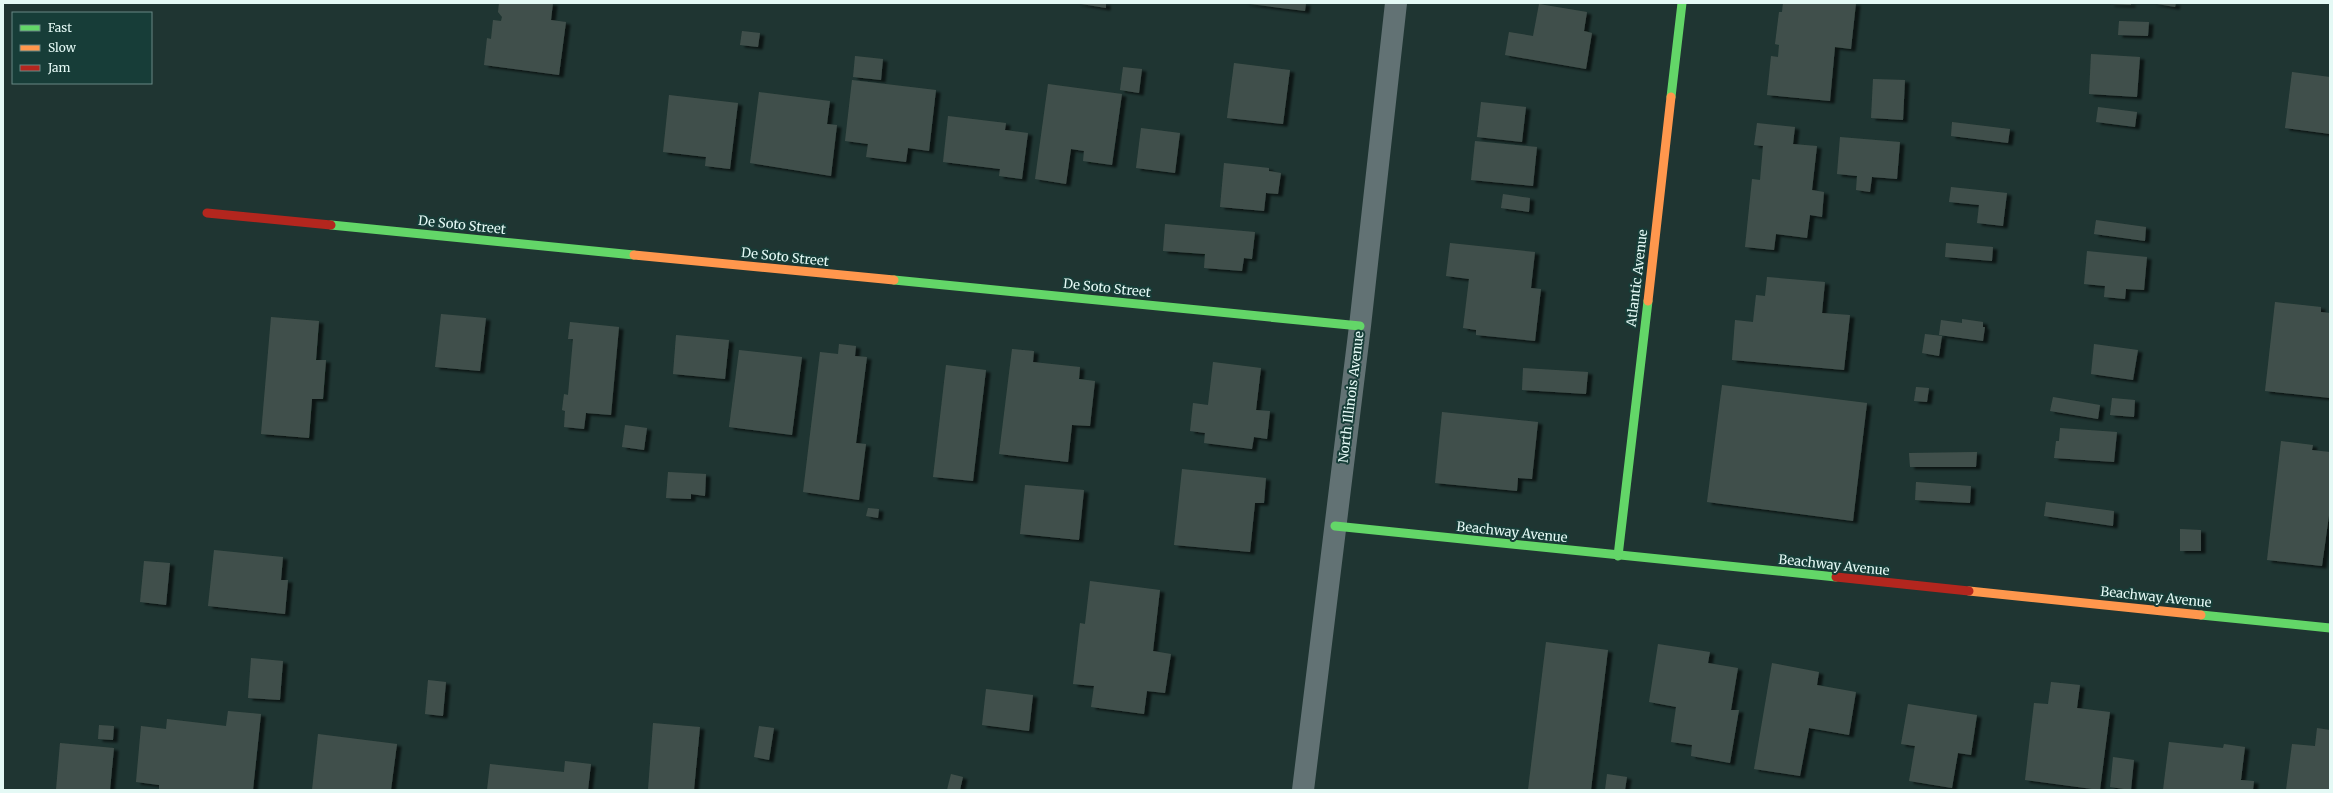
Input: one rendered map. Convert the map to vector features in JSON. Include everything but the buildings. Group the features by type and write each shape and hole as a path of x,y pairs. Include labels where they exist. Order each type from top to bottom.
{"street":[{"name":"North Illinois Avenue","path":"1303,790 1360,326 1396,3"},
{"name":"Atlantic Avenue","path":"1618,556 1682,3"},
{"name":"De Soto Street","path":"207,213 1360,326"},
{"name":"Beachway Avenue","path":"1335,526 2330,628"}],"traffic: fast":[{"path":"1671,97 1682,3"},
{"path":"331,225 634,255"},
{"path":"894,280 1360,326"},
{"path":"1618,556 1648,301"},
{"path":"1335,526 1836,577"},
{"path":"2201,615 2330,628"}],"traffic: slow":[{"path":"1648,301 1671,97"},
{"path":"634,255 894,280"},
{"path":"1969,591 2201,615"}],"traffic: jam":[{"path":"207,213 331,225"},
{"path":"1836,577 1969,591"}]}
